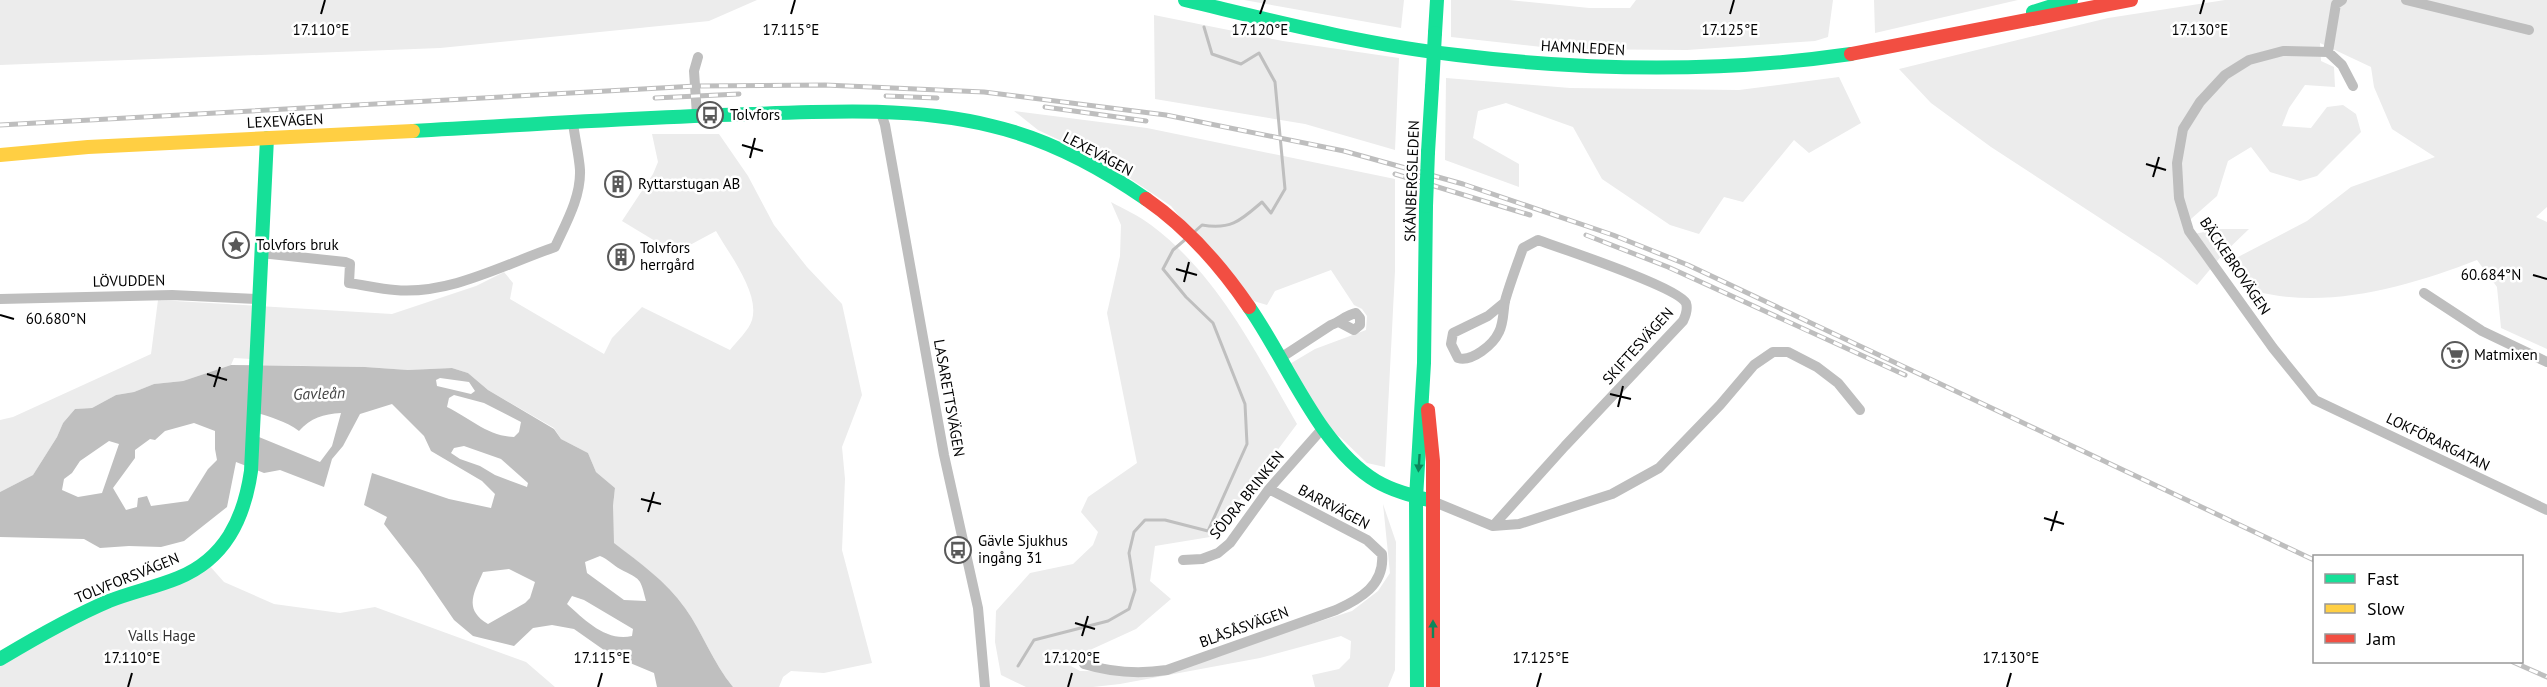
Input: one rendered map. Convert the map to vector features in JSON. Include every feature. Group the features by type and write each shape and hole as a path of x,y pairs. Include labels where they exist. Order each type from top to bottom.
{"street":[{"name":"HAMNLEDEN","path":"1185,0 1309,29 1455,55 1585,67 1709,68 1816,59 1880,50 2132,0"},
{"name":"SKÅNBERGSLEDEN","path":"1417,687 1416,498 1424,363 1428,152 1437,0"},
{"name":"HAMNLEDEN","path":"1982,29 2071,0"},
{"path":"2342,0 2336,4 2328,52 2342,65 2353,86"},
{"path":"2406,0 2529,30"},
{"name":"BÄCKEBROVÄGEN","path":"2315,400 2273,348 2189,231 2179,198 2177,163 2183,129 2200,102 2225,75 2249,60 2283,51 2328,52"},
{"path":"697,115 694,72 698,57"},
{"name":"LEXEVÄGEN","path":"0,155 26,151 806,111 948,117 996,127 1073,155 1158,207 1200,248 1243,298 1282,357 1322,429 1343,456 1367,476 1386,486 1416,498 1432,501"},
{"name":"LASARETTSVÄGEN","path":"881,114 885,125 944,455 978,608 985,687"},
{"path":"261,253 350,264 349,283 397,290 429,288 469,279 555,247 577,194 580,171 573,123"},
{"path":"258,299 267,138"},
{"name":"SKIFTESVÄGEN","path":"1493,526 1564,446 1683,321 1687,313 1686,303 1677,294 1613,267 1538,240 1523,248 1505,302"},
{"path":"2424,294 2482,331 2547,362"},
{"name":"LÖVUDDEN","path":"0,299 172,295 258,299"},
{"name":"TOLVFORSVÄGEN","path":"0,658 53,627 122,596 186,574 214,555 242,520 248,500 251,471 258,299"},
{"path":"1505,302 1503,321 1498,335 1480,353 1466,359 1458,358 1451,344 1454,333 1488,316 1505,302"},
{"path":"1282,357 1339,322"},
{"path":"1432,501 1493,526 1519,524 1612,494 1659,468 1754,366 1773,352 1788,352 1817,367 1838,383 1860,410"},
{"name":"SKÅNBERGSLEDEN","path":"1424,363 1433,461 1433,687"},
{"name":"LOKFÖRARGATAN","path":"2315,400 2547,510"},
{"name":"SÖDRA BRINKEN","path":"1183,560 1202,559 1218,553 1230,543 1269,489 1322,429"},
{"name":"BARRVÄGEN","path":"1269,489 1366,540 1382,554"},
{"name":"BLÅSÅSVÄGEN","path":"1084,664 1100,669 1151,673 1167,670 1336,610 1354,602 1373,587 1383,564 1382,554"}],"green space":[{"path":"0,0 757,0 709,21 440,48 0,65"},
{"path":"1244,0 1404,0 1401,28"},
{"path":"1451,0 1509,0 1589,8 1630,8 1636,0 1833,0 1828,37 1815,41 1687,50 1560,49 1451,37"},
{"path":"1874,0 2018,0 1875,33"},
{"path":"2225,0 2547,0 2547,207 2536,217 2547,222 2547,349 2501,328 2497,287 2477,260 2395,287 2339,297 2310,298 2254,291 2238,257 2307,221 2351,187 2435,157 2392,129 2374,87 2371,67 2320,43 2321,61 2334,67 2335,87 2305,85 2289,108 2282,126 2311,128 2327,107 2343,105 2356,114 2361,132 2317,176 2300,181 2270,172 2251,147 2228,161 2217,196 2183,226 2189,235 2219,229 2249,229 2223,254 2197,285 2161,258 1991,147 1931,103 1899,69 2108,18"},
{"path":"1154,15 1283,41 1399,58 1395,150 1305,124 1155,99"},
{"path":"1839,77 1861,123 1809,153 1794,140 1743,202 1724,197 1699,234 1670,225 1602,179 1573,127 1506,103 1478,111 1473,138 1519,164 1519,187 1445,160 1446,78 1570,88 1739,90"},
{"path":"1014,111 1147,128 1395,179 1395,271 1385,467 1367,463 1340,437 1323,427 1288,365 1315,349 1366,330 1367,316 1362,309 1354,305 1331,270 1275,291 1267,305 1247,299 1171,206 1104,161 1038,130"},
{"path":"652,134 719,134 748,176 774,225 807,267 842,304 862,395 842,447 845,479 842,550 872,663 824,673 791,671 783,677 779,687 733,687 678,598 652,573 613,543 615,488 596,472 588,453 561,439 554,428 488,390 468,373 452,368 408,370 253,365 251,359 234,358 231,365 183,381 154,384 134,392 116,395 92,408 75,409 63,423 33,475 0,492 0,420 13,417 151,354 158,300 392,314 476,286 504,272 513,283 510,299 604,354 612,338 642,307 730,350 752,320 752,298 742,274 716,231 675,253 622,221 653,174 658,162"},
{"path":"1111,202 1151,225 1196,267 1234,317 1297,424 1210,537 1155,546 1150,581 1171,599 1136,629 1079,655 1071,666 1080,671 1162,672 1352,611 1378,591 1390,573 1383,504 1396,542 1395,670 1388,687 1315,687 1312,675 1339,669 1350,658 1351,641 1341,636 1260,658 1120,684 1093,687 1026,687 1001,675 995,642 996,611 1030,573 1073,564 1093,545 1098,532 1081,512 1088,497 1137,463 1107,313 1120,256 1121,225"},
{"name":"Valls Hage","path":"208,564 224,582 274,604 340,613 375,607 526,662 555,687 0,687 0,659 53,627"}],"water":[{"name":"Gavleån","path":"231,365 408,370 452,368 468,373 488,390 554,429 561,439 588,453 596,472 615,488 614,543 652,573 678,598 733,687 657,687 654,673 611,655 574,629 552,625 533,628 514,646 473,636 454,620 384,524 387,517 364,505 372,473 449,499 491,508 495,494 482,481 431,451 424,436 392,404 360,414 343,446 332,459 324,487 280,470 264,473 236,462 227,507 184,541 161,547 100,548 84,539 0,537 0,492 33,475 63,423 75,409 92,408 116,395 134,392 154,384 183,381","holes":["440,378 469,382 475,391 471,394 437,386 436,380","454,395 484,403 521,422 519,432 514,437 495,433 447,407 449,398","250,410 282,421 299,431 318,418 341,413 332,446 320,462 247,432","194,423 215,431 217,460 208,469 188,501 151,506 147,496 138,498 137,507 126,510 113,488 135,458 135,450 150,439 155,440 165,431","109,441 119,444 102,493 78,497 62,490 64,479 72,473 80,461","464,446 501,459 528,483 527,487 495,475 451,453 454,448","603,557 639,580 646,601 624,600 587,573 585,562","509,569 535,582 530,598 525,603 488,624 475,612 474,594 483,572","572,596 584,600 633,629 632,636 613,636 596,628 567,604"]}],"waterway":[{"path":"1192,234 1202,225 1229,225 1248,214 1262,202 1271,213 1285,189 1275,82 1259,53 1241,64 1212,54 1204,27"},
{"path":"1018,666 1034,640 1108,621 1129,609 1135,590 1129,553 1134,532 1145,520 1165,520 1208,531 1247,444 1245,404 1213,323 1186,297 1163,269 1173,250 1187,238"}],"railway":[{"path":"0,125 696,86 825,85 984,92 1166,115 1344,151 1463,184 1613,235 1688,265 2313,560"},
{"path":"655,98 739,94"},
{"path":"886,96 937,98"},
{"path":"1045,107 1146,121"},
{"path":"1395,174 1530,215"},
{"path":"1586,235 1668,267 1905,375"},
{"path":"2515,663 2547,677"}],"traffic: fast":[{"path":"1185,0 1354,39 1423,51 1555,64 1654,68 1703,67 1851,54"},
{"path":"1435,33 1437,0"},
{"path":"2033,12 2071,0"},
{"path":"1432,87 1435,33"},
{"path":"1428,152 1432,87"},
{"path":"413,131 668,117 812,112 903,113 963,120 1033,138 1092,165 1146,199"},
{"path":"0,659 95,607 170,581 194,570 220,548 237,521 248,489 251,471 267,138"},
{"path":"1426,206 1428,152"},
{"path":"1417,687 1416,498 1424,363 1426,206"},
{"path":"1249,307 1305,401 1337,447 1356,466 1376,481 1432,501"}],"traffic: slow":[{"path":"0,155 88,147 413,131"}],"traffic: jam":[{"path":"1851,54 2131,0"},
{"path":"1146,199 1176,222 1203,248 1249,307"},
{"path":"1428,410 1433,461 1433,687"}],"place":[{"name":"Tolvfors","path":"710,115"},
{"name":"Ryttarstugan AB","path":"618,184"},
{"name":"Tolvfors bruk","path":"236,245"},
{"name":"Tolvfors herrgård","path":"621,257"},
{"name":"Matmixen","path":"2455,355"},
{"name":"Gävle Sjukhus ingång 31","path":"958,550"}]}
